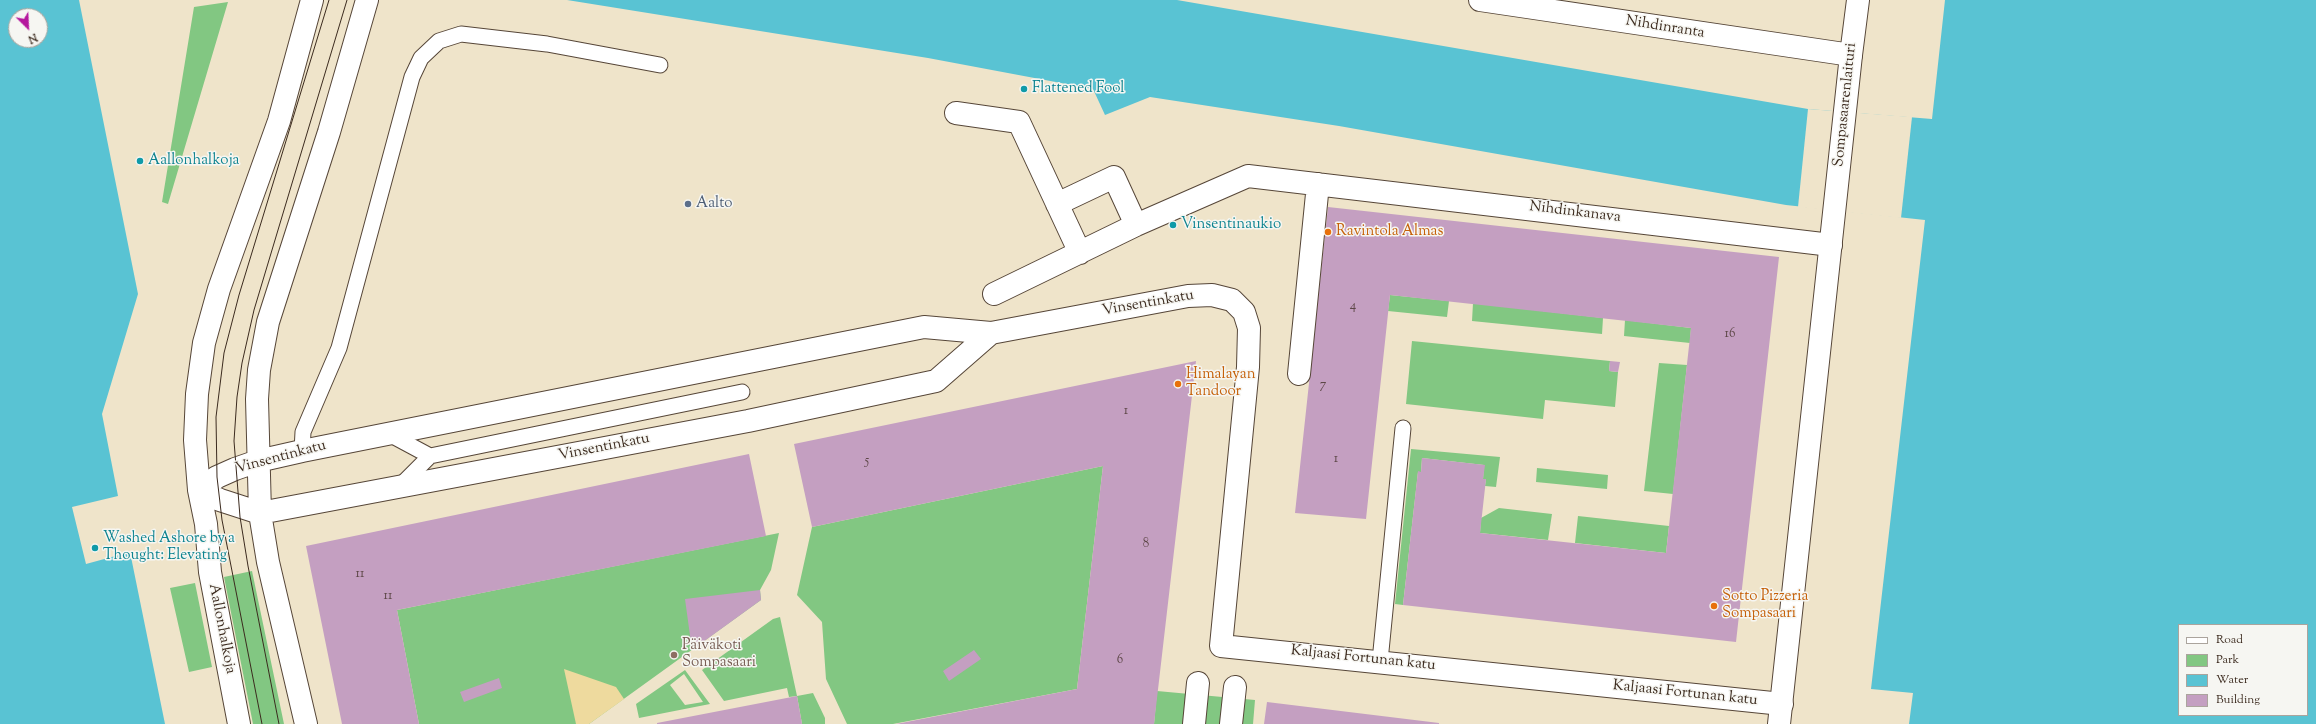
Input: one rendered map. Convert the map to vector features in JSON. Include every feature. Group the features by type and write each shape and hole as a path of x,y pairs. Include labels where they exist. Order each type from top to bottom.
{"street":[{"name":"Aallonhalkoja","path":"239,724 210,572 206,524 199,490 195,423 204,343 219,290 279,121 312,0"},
{"path":"306,724 268,562 260,513 258,461 259,370 268,322 329,132 367,0"},
{"name":"Nihdinranta","path":"1480,0 1851,56"},
{"name":"Sompasaarenlaituri","path":"1780,714 1844,111 1858,0"},
{"path":"956,113 1019,122 1080,253"},
{"path":"1057,204 1111,172 1136,225"},
{"name":"Nihdinkanava","path":"994,294 1136,225 1248,176 1831,244"},
{"path":"1299,374 1318,184"},
{"name":"Vinsentinkatu","path":"991,333 936,381 748,421 260,513 220,500 199,490 216,477 258,461 302,451 924,327 991,333 1188,296 1212,295 1232,300 1244,312 1249,328 1248,368"},
{"name":"Kaljaasi Fortunan katu","path":"1248,368 1221,646 1380,661 1780,714"},
{"path":"1194,724 1198,683"},
{"path":"1231,724 1235,687"}],"lane":[{"path":"302,451 303,432 339,348 412,77 421,58 438,41 461,34 547,44 660,65"},
{"path":"399,487 430,456 742,392"},
{"path":"1380,661 1403,428"},
{"path":"389,434 430,456"}],"green space":[{"path":"228,2 168,204 162,202 194,7"},
{"path":"1390,295 1449,301 1447,317 1388,311"},
{"path":"1473,303 1603,318 1602,334 1472,321"},
{"path":"1625,320 1691,328 1690,343 1624,336"},
{"path":"1412,341 1610,361 1609,371 1618,372 1615,407 1545,400 1543,419 1406,404"},
{"path":"1659,363 1687,365 1673,494 1644,491"},
{"path":"1411,449 1500,457 1496,487 1485,486 1486,479 1483,479 1484,465 1422,458 1421,472 1418,472 1403,605 1395,604"},
{"path":"1103,466 1077,689 893,724 847,724 826,679 822,622 797,595 812,527"},
{"path":"1537,468 1608,475 1607,489 1536,482"},
{"path":"1499,508 1552,514 1548,540 1480,533 1481,518"},
{"path":"1578,516 1669,526 1666,553 1575,543"},
{"path":"779,533 771,570 760,590 761,600 589,724 419,724 397,610"},
{"path":"252,571 284,724 253,724 224,577"},
{"path":"195,583 212,667 189,672 170,588"},
{"path":"780,617 797,696 789,697 787,688 724,701 702,670 773,619"},
{"path":"685,670 710,704 639,718 636,704","holes":["684,674 703,702 685,705 670,685"]},
{"path":"1157,691 1255,700 1253,724 1154,724"},
{"path":"813,693 825,718 825,724 802,724 797,696"}],"sand":[{"path":"564,669 616,687 624,699 589,724 576,724"}],"water":[{"path":"0,0 79,0 138,294 102,414 118,496 72,507 86,564 130,552 165,724 0,724"},
{"path":"567,0 1177,0 1808,109 1932,119 1945,0 2316,0 2316,724 1909,724 1913,693 1871,689 1925,220 1786,205 1339,126 1150,97 1105,115 1093,89 928,58"}],"pier":[{"path":"1808,109 1912,117 1901,218 1798,207"}],"building":[{"path":"1328,207 1779,257 1736,642 1403,605 1418,471 1421,472 1422,458 1485,465 1483,479 1486,479 1480,533 1666,553 1691,328 1390,295 1366,519 1295,513"},
{"path":"1196,361 1154,724 896,724 1077,689 1103,466 812,527 794,444"},
{"path":"1610,361 1620,362 1618,372 1609,371"},
{"path":"749,454 766,536 397,610 419,724 342,724 306,546"},
{"path":"760,590 761,600 692,650 685,599"},
{"path":"974,650 981,659 949,681 943,671"},
{"path":"499,678 502,688 464,702 460,692"},
{"path":"797,696 802,724 657,724 657,723"},
{"path":"1267,702 1439,723 1439,724 1264,724"}],"tram line":[{"path":"262,724 222,520 217,477 216,417 224,353 239,295 329,0"},
{"path":"279,724 248,566 240,517 234,441 237,397 242,363 254,310 347,0"}],"place":[{"name":"Flattened Fool","path":"1024,89"},
{"name":"Aallonhalkoja","path":"140,161"},
{"name":"Aalto","path":"688,204"},
{"name":"Vinsentinaukio","path":"1173,225"},
{"name":"Ravintola Almas","path":"1328,232"},
{"name":"Himalayan Tandoor","path":"1178,384"},
{"name":"Washed Ashore by a Thought: Elevating","path":"95,548"},
{"name":"Sotto Pizzeria Sompasaari","path":"1714,606"},
{"name":"Päiväkoti Sompasaari","path":"674,655"}]}
